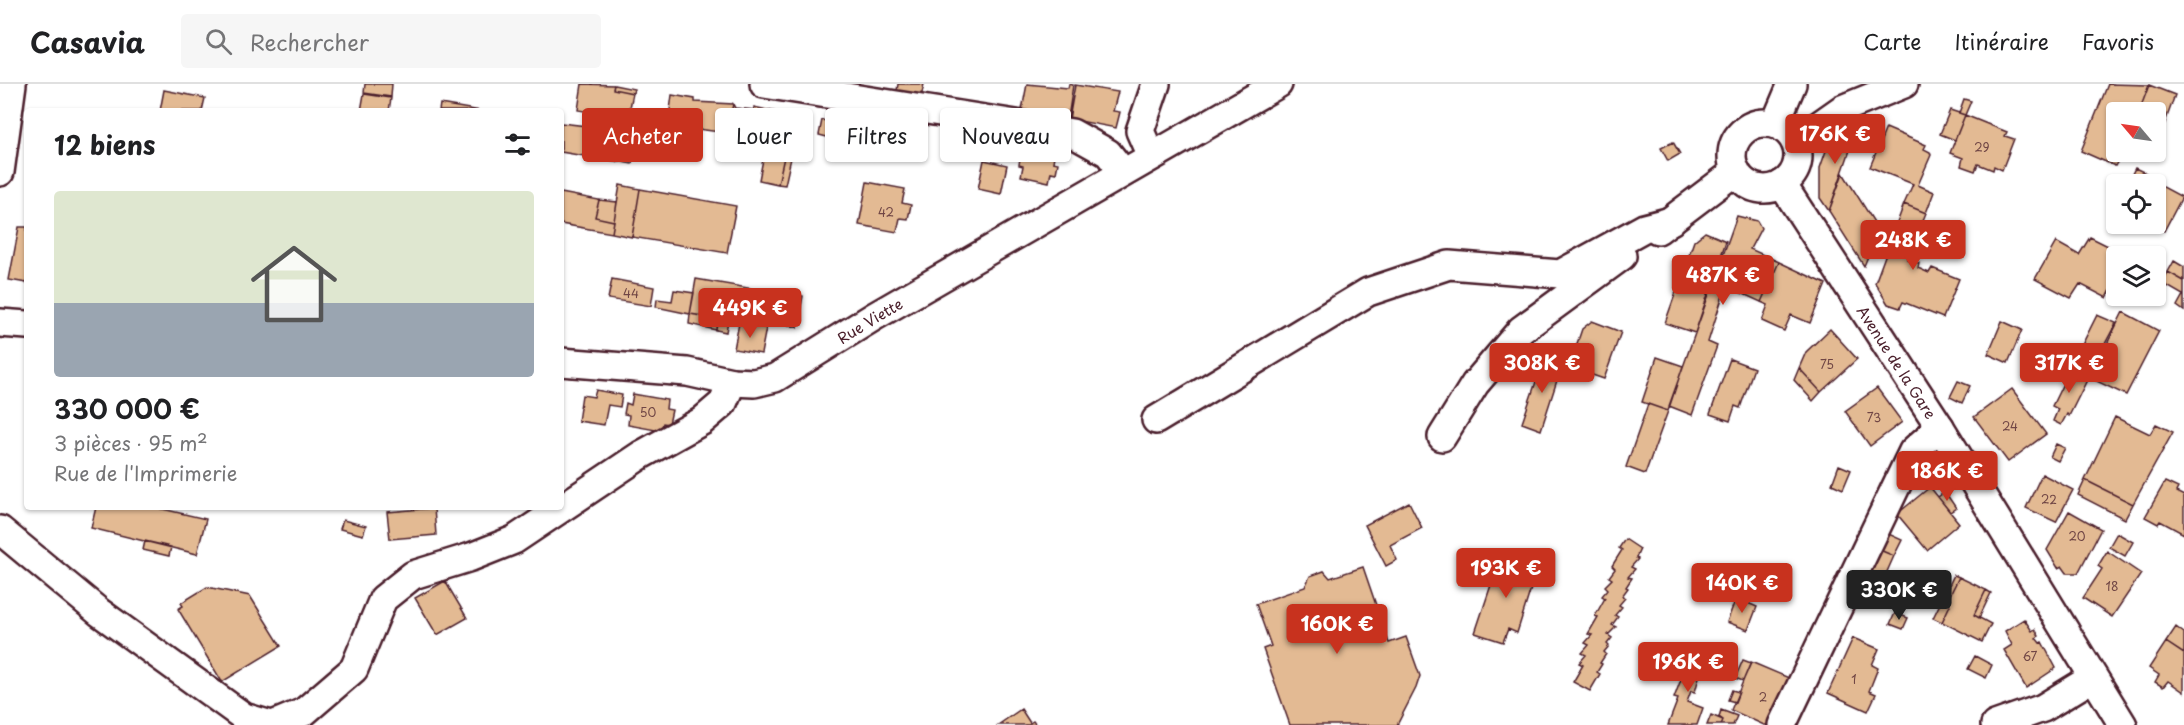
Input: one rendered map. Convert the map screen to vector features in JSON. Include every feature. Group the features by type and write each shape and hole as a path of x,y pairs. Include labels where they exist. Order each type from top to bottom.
{"street":[{"path":"0,172 12,84"},
{"path":"764,84 1072,133 1108,153 1123,172"},
{"path":"1151,156 1140,131 1156,84"},
{"name":"Rue Viette","path":"564,362 687,372 732,382 754,383 775,378 875,316 1278,84"},
{"path":"1775,124 1792,84"},
{"path":"1796,142 1842,109 1856,92 1904,84"},
{"path":"1775,124 1790,134 1796,142 1798,161 1790,178 1782,184 1762,189 1751,186 1736,171 1733,160 1737,139 1753,125 1775,124"},
{"path":"1442,437 1475,384 1521,330 1736,171"},
{"name":"Avenue de la Gare","path":"1782,184 1940,428 2123,725"},
{"path":"1156,420 1368,292 1449,265 1560,274 1644,228 1671,221"},
{"path":"0,323 24,325"},
{"path":"564,507 641,455 702,421 723,402 732,382"},
{"path":"1782,725 1912,451 1940,428"},
{"path":"0,530 99,612 244,717 272,725 304,712 354,669 383,598 413,575 471,557 514,540 559,510"},
{"path":"1995,725 2043,708 2092,678"}],"building":[{"path":"365,84 392,84 391,97 364,93"},
{"path":"582,84 614,85 613,89 633,93 630,108 582,108 582,111 578,110"},
{"path":"898,84 924,84 920,102 896,97"},
{"path":"1027,84 1068,88 1069,84 1073,85 1070,108 1022,108"},
{"path":"2108,84 2149,85 2143,102 2106,102 2106,162 2117,162 2115,166 2081,151"},
{"path":"614,85 634,89 633,93 613,89"},
{"path":"1075,85 1118,92 1113,111 1120,112 1116,128 1071,119"},
{"path":"2149,85 2175,95 2166,120 2166,102 2143,102"},
{"path":"164,90 205,98 203,108 161,108"},
{"path":"364,94 391,98 389,108 362,108"},
{"path":"672,95 695,99 695,102 733,104 732,108 715,108 715,131 703,130 703,108 670,108"},
{"path":"1964,99 1971,101 1965,115 1959,113"},
{"path":"440,104 463,108 439,108"},
{"path":"1950,110 1965,115 1955,140 1940,134"},
{"path":"1965,115 2007,132 2005,136 2014,139 2002,170 1994,166 1993,170 1978,164 1975,171 1961,166 1963,158 1950,153"},
{"path":"822,120 825,121 825,136 819,135"},
{"path":"564,123 582,125 582,156 564,153"},
{"path":"1847,127 1857,130 1829,211 1820,198 1820,168 1827,148"},
{"path":"1886,128 1926,145 1924,149 1930,152 1931,155 1918,185 1934,192 1926,213 1904,204 1913,184 1870,167"},
{"path":"1673,142 1680,154 1668,161 1661,148"},
{"path":"762,162 783,162 778,184 759,180"},
{"path":"783,162 790,162 785,185 778,184"},
{"path":"984,162 1007,165 1001,194 978,189"},
{"path":"1019,162 1058,163 1056,173 1051,172 1049,182 1021,176 1023,166 1019,165"},
{"path":"2135,168 2148,174 2132,174"},
{"path":"1843,173 1879,230 1864,266 1829,211"},
{"path":"867,182 905,189 902,203 911,205 908,219 900,218 897,232 859,225"},
{"path":"620,185 640,189 632,237 612,233"},
{"path":"640,189 736,206 727,253 632,237"},
{"path":"2166,189 2182,197 2166,227"},
{"path":"564,194 599,200 595,217 614,221 612,233 564,225"},
{"path":"599,200 617,202 614,221 595,217"},
{"path":"1904,204 1926,213 1907,259 1919,263 1918,268 1929,273 1932,268 1959,279 1943,318 1903,302 1900,308 1888,304 1875,283"},
{"path":"1737,216 1757,221 1761,228 1750,249 1779,262 1761,302 1726,286 1708,342 1717,346 1692,415 1669,406"},
{"path":"19,227 24,227 24,282 9,280"},
{"path":"1705,232 1726,241 1695,333 1665,323 1694,241"},
{"path":"2090,237 2108,246 2106,246 2106,297 2080,284 2071,298 2035,279 2056,242 2079,255"},
{"path":"2174,261 2184,267 2184,281 2168,272"},
{"path":"1779,262 1826,284 1810,323 1791,315 1784,331 1762,321 1768,305 1761,302"},
{"path":"2168,272 2184,281 2184,311 2177,306 2183,295 2166,285"},
{"path":"612,279 654,287 651,306 608,299"},
{"path":"696,279 760,290 757,305 747,303 743,322 690,314"},
{"path":"761,289 803,296 797,327 755,319"},
{"path":"674,290 694,293 690,314 656,307 657,299 672,301"},
{"path":"2123,312 2159,331 2126,395 2090,378"},
{"path":"690,314 717,319 716,330 689,324"},
{"path":"2097,315 2116,323 2099,355 2081,347"},
{"path":"717,319 728,320 726,332 716,330"},
{"path":"1592,321 1621,332 1604,379 1569,367 1582,329"},
{"path":"2002,321 2022,330 2008,363 1988,354"},
{"path":"739,323 766,328 761,354 734,349"},
{"path":"1830,329 1857,359 1821,392 1799,368 1806,352"},
{"path":"2081,347 2099,355 2089,376 2071,367"},
{"path":"1657,357 1683,366 1668,411 1642,402"},
{"path":"1544,358 1562,365 1541,430 1522,423"},
{"path":"1730,359 1754,368 1740,408 1735,406 1730,421 1710,414"},
{"path":"2071,367 2089,376 2069,416 2067,414 2061,425 2053,421 2058,409 2052,406"},
{"path":"1799,368 1821,392 1813,401 1794,380"},
{"path":"1958,381 1970,386 1962,403 1950,397"},
{"path":"1877,388 1902,422 1870,446 1845,411"},
{"path":"2012,389 2046,434 2008,462 1974,417"},
{"path":"596,390 622,395 620,407 608,405 604,425 578,421 582,395 594,397"},
{"path":"633,394 667,400 666,409 672,410 669,424 663,423 661,431 628,425 629,415 624,414 626,403 631,405"},
{"path":"1648,404 1668,411 1645,474 1626,467"},
{"path":"2115,417 2150,434 2156,424 2173,432 2133,504 2085,480"},
{"path":"2056,444 2065,448 2058,461 2050,457"},
{"path":"1839,465 1851,470 1843,489 1832,484"},
{"path":"2042,474 2073,490 2056,522 2026,508"},
{"path":"2085,480 2133,504 2125,519 2078,495"},
{"path":"2165,482 2178,488 2176,492 2184,496 2184,534 2160,521 2158,524 2145,517"},
{"path":"1930,487 1959,523 1927,550 1897,514"},
{"path":"1945,492 1956,508 1950,512 1938,497"},
{"path":"1409,502 1422,528 1390,545 1397,560 1386,566 1365,525"},
{"path":"95,510 167,510 206,519 197,554 91,528"},
{"path":"434,510 436,535 390,539 387,512"},
{"path":"2069,511 2101,529 2078,573 2067,573 2062,566 2058,568 2047,550"},
{"path":"343,520 366,526 363,535 340,529"},
{"path":"1882,531 1902,540 1894,556 1875,548"},
{"path":"2117,533 2133,542 2125,556 2109,547"},
{"path":"1625,539 1640,549 1636,558 1638,559 1631,567 1635,569 1628,577 1632,578 1622,596 1625,598 1619,605 1622,607 1615,615 1618,617 1612,625 1616,627 1608,635 1612,638 1607,644 1609,646 1604,652 1606,654 1597,672 1600,674 1590,691 1573,682 1583,665 1579,663 1586,655 1582,653 1589,645 1585,643 1592,635 1588,634 1598,617 1595,616 1605,598 1602,596 1608,589 1605,586 1612,579 1609,577 1615,569 1612,566 1622,550 1619,548"},
{"path":"145,541 171,547 169,556 143,550"},
{"path":"1875,548 1894,556 1882,583 1862,575"},
{"path":"2107,551 2141,574 2112,617 2083,598 2102,569 2098,566"},
{"path":"1502,552 1530,562 1524,580 1533,582 1517,633 1508,629 1503,642 1475,633"},
{"path":"1530,562 1539,564 1533,582 1524,580"},
{"path":"1363,567 1389,643 1406,637 1420,676 1416,688 1397,725 1290,725 1263,649 1271,646 1256,604 1305,587 1310,576 1324,571 1330,578"},
{"path":"1862,575 1882,583 1878,593 1859,584"},
{"path":"1954,575 1959,577 1946,603 1950,605 1942,622 1933,618"},
{"path":"1959,577 1986,590 1974,615 1991,624 1982,642 1942,622 1950,605 1946,603"},
{"path":"445,581 467,618 437,635 415,598"},
{"path":"207,587 250,596 281,646 222,682 178,609 183,606 181,603"},
{"path":"1986,590 1991,593 1979,618 1974,615"},
{"path":"1736,598 1757,607 1748,630 1727,622"},
{"path":"1895,613 1908,618 1903,629 1890,624"},
{"path":"2024,619 2032,631 2035,629 2039,636 2036,638 2040,643 2042,642 2056,668 2026,688 2004,650 2012,645 2005,631"},
{"path":"2176,627 2184,633 2184,654 2166,642"},
{"path":"1853,638 1879,649 1872,665 1878,668 1869,691 1876,694 1868,711 1828,693"},
{"path":"2166,642 2184,654 2184,692 2168,681 2163,687 2155,682 2159,675 2149,668"},
{"path":"1692,650 1705,655 1695,692 1691,691 1687,702 1703,708 1697,725 1668,725 1678,699 1674,698"},
{"path":"1975,656 1992,665 1986,678 1968,669"},
{"path":"1743,660 1751,663 1743,681 1735,678"},
{"path":"1751,662 1796,681 1778,725 1764,725 1731,710"},
{"path":"1732,690 1739,692 1735,702 1728,700"},
{"path":"1021,709 1030,723 1033,721 1036,725 998,725"},
{"path":"1721,710 1737,716 1733,725 1721,725 1723,720 1719,717"},
{"path":"1711,715 1723,720 1721,725 1707,725"}]}
